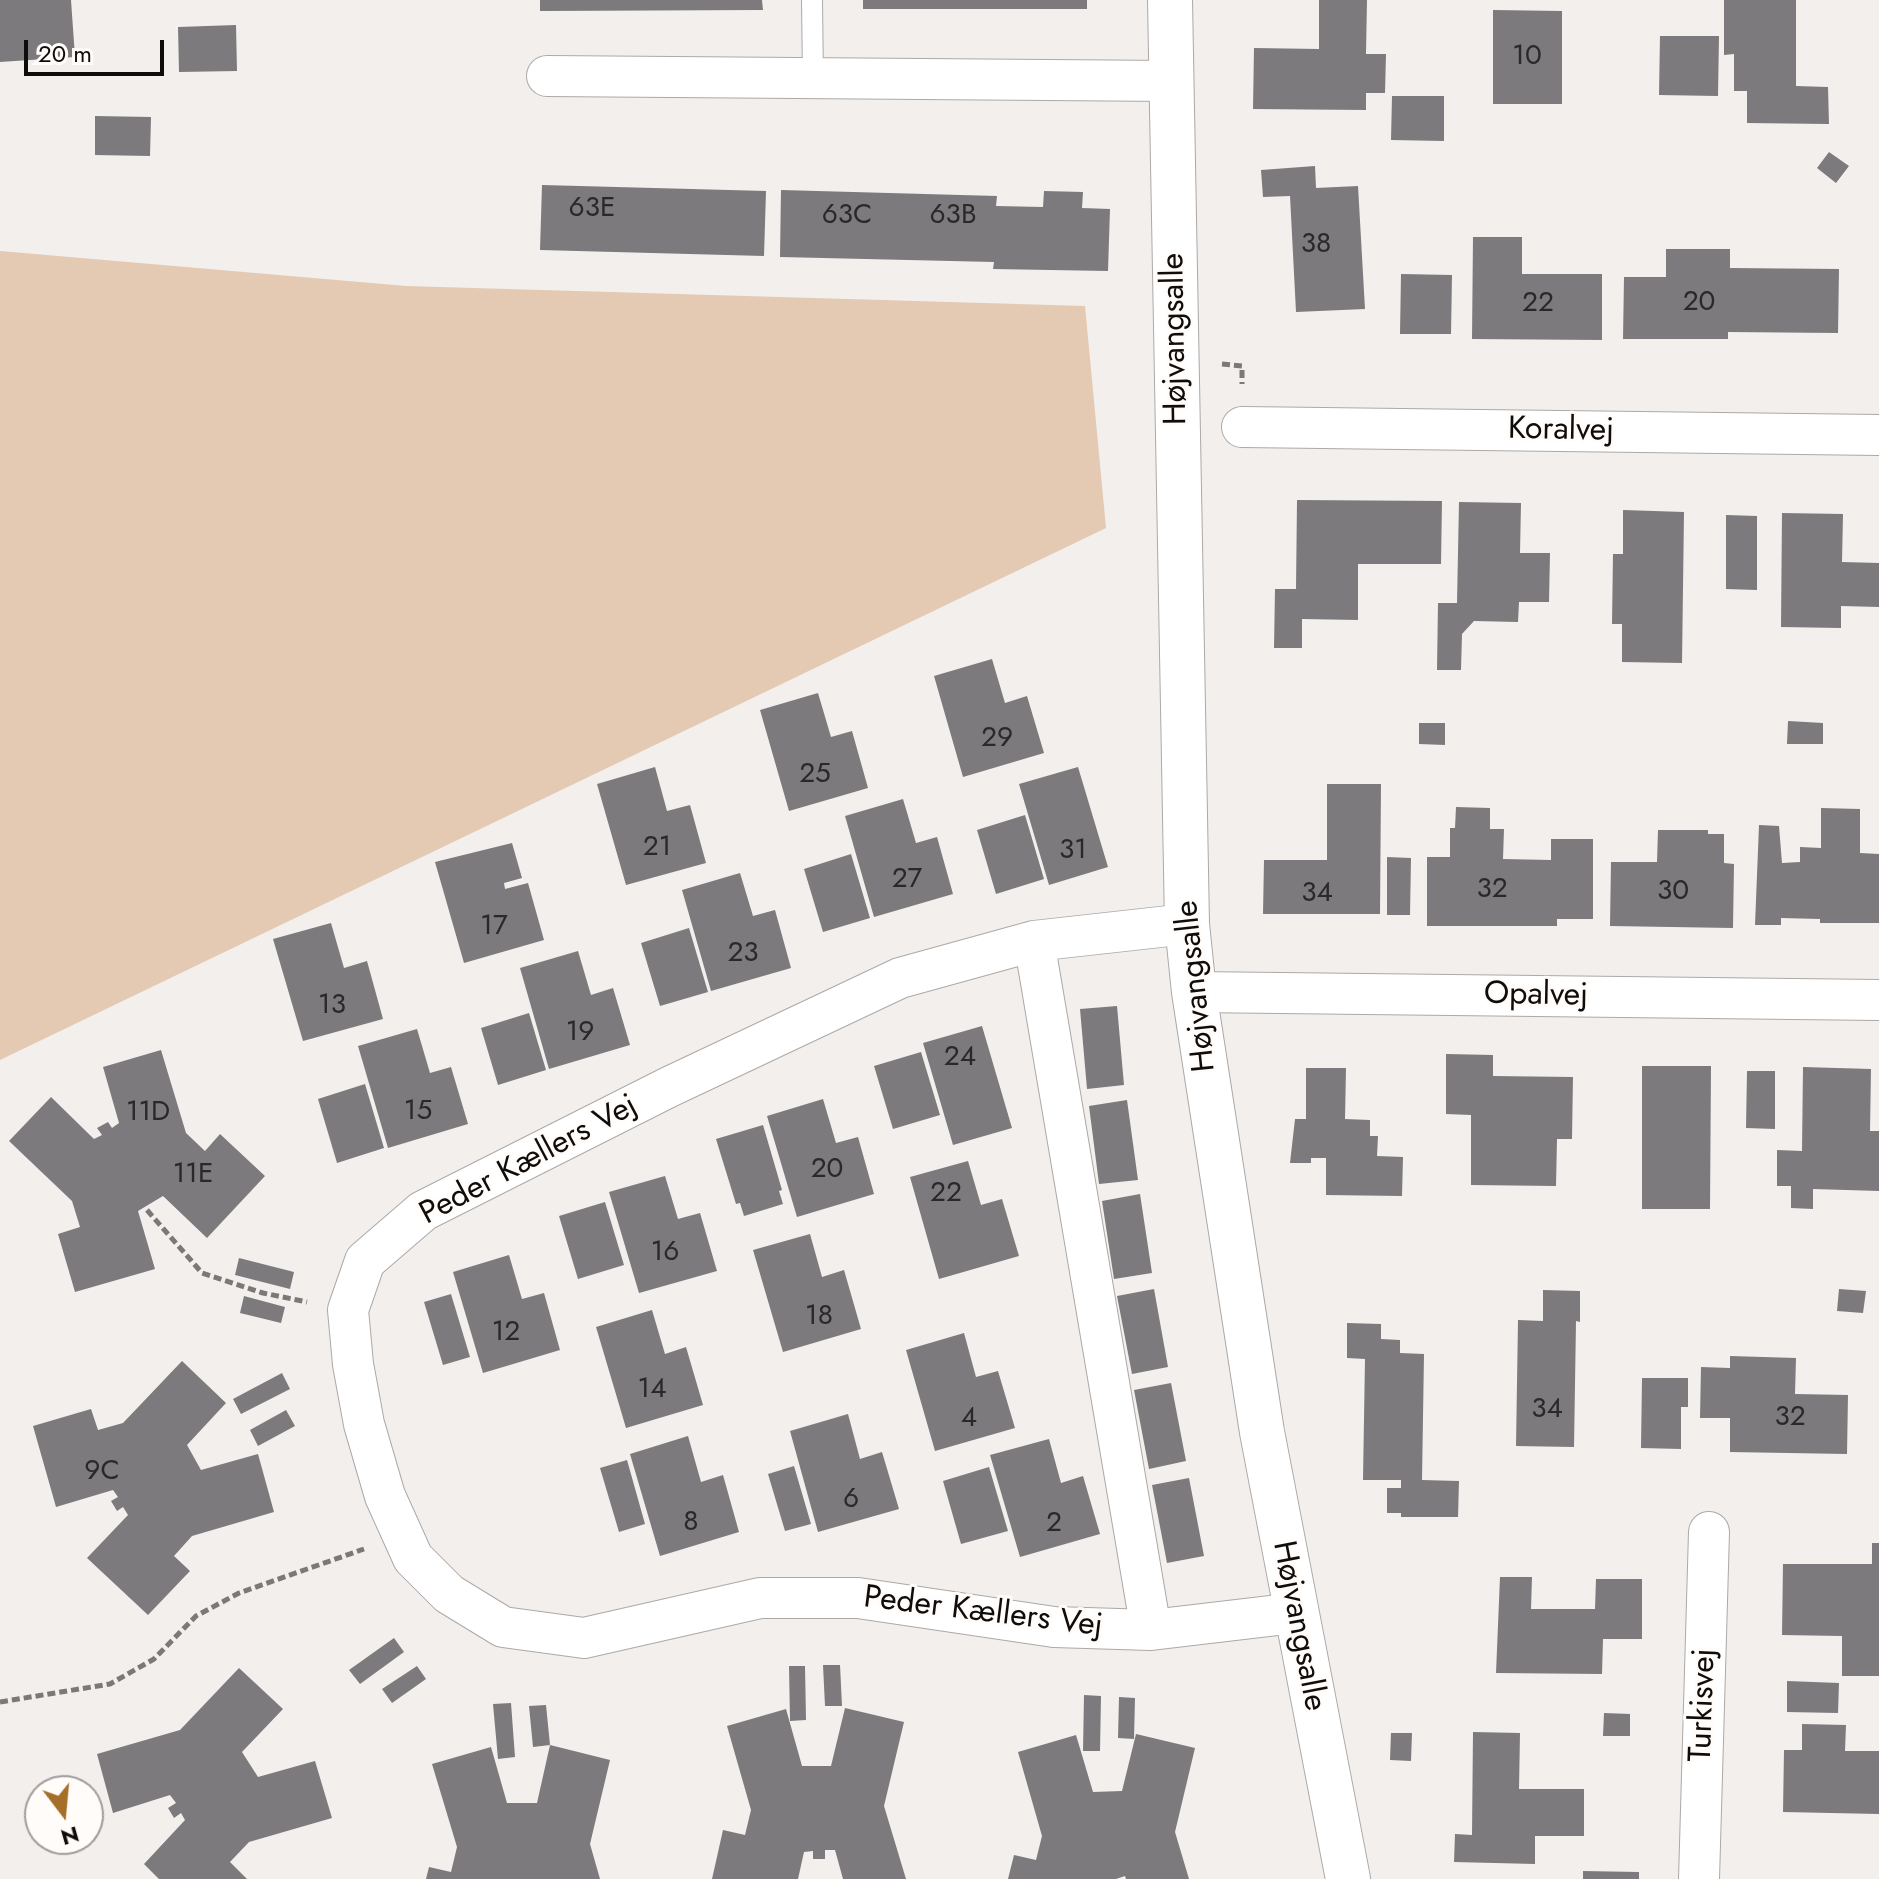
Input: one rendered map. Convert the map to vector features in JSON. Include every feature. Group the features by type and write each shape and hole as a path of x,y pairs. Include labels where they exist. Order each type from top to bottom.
{"street":[{"name":"Højvangsalle","path":"1170,0 1187,924 1230,1241 1295,1613 1348,1879"},
{"path":"547,76 1172,81"},
{"name":"Koralvej","path":"1242,427 1879,435"},
{"name":"Peder Kællers Vej","path":"1187,924 1034,941 900,978 669,1087 423,1211 365,1261 348,1310 353,1364 364,1424 380,1482 413,1558 449,1594 503,1627 584,1638 760,1598 858,1598 1054,1627 1151,1630 1295,1613"},
{"name":"Peder Kællers Vej","path":"1034,941 1151,1630"},
{"name":"Opalvej","path":"1194,992 1879,1000"},
{"name":"Turkisvej","path":"1699,1879 1709,1532"}],"lane":[{"path":"812,0 813,78"}],"path":[{"path":"147,1210 202,1273 263,1293"},
{"path":"0,1702 110,1684 154,1659 196,1616 239,1593 403,1535"}],"shaded area":[{"path":"0,251 406,286 1085,306 1106,528 0,1060"}],"building":[{"path":"0,0 71,0 75,57 0,62"},
{"path":"540,0 762,0 763,10 540,11"},
{"path":"863,0 1087,0 1087,9 863,9"},
{"path":"1319,0 1367,0 1366,54 1386,54 1385,93 1366,93 1366,110 1253,109 1254,48 1319,49"},
{"path":"1724,0 1796,0 1796,86 1828,87 1829,124 1747,123 1747,91 1734,91 1734,54 1724,55"},
{"path":"1493,10 1562,11 1562,104 1493,104"},
{"path":"236,25 237,71 179,72 178,27"},
{"path":"1660,36 1719,36 1718,96 1659,95"},
{"path":"1392,96 1444,96 1444,141 1391,140"},
{"path":"95,116 151,117 150,156 95,155"},
{"path":"1829,152 1849,166 1836,183 1817,168"},
{"path":"1315,166 1316,188 1358,186 1365,309 1296,312 1290,196 1263,197 1261,170"},
{"path":"542,185 766,191 764,256 540,250"},
{"path":"781,190 997,196 996,206 1043,207 1044,191 1083,192 1082,208 1110,209 1108,271 993,269 994,262 780,257"},
{"path":"1473,237 1522,237 1522,274 1602,274 1602,340 1472,339"},
{"path":"1666,249 1730,249 1730,268 1839,269 1838,333 1728,332 1728,339 1623,339 1624,277 1666,277"},
{"path":"1401,274 1452,275 1451,334 1400,334"},
{"path":"1297,500 1442,501 1441,564 1358,564 1358,620 1302,619 1302,648 1274,648 1275,589 1296,589"},
{"path":"1459,502 1521,503 1520,553 1550,553 1549,602 1519,602 1518,622 1474,621 1462,634 1461,670 1437,670 1438,603 1457,603"},
{"path":"1623,510 1684,512 1682,663 1622,662 1622,624 1612,624 1613,554 1623,554"},
{"path":"1782,513 1843,514 1842,562 1879,563 1879,607 1841,606 1841,628 1781,627"},
{"path":"1726,515 1757,516 1757,590 1726,589"},
{"path":"992,659 1005,703 1027,696 1044,753 963,777 934,676"},
{"path":"818,693 831,737 852,731 868,788 789,811 760,710"},
{"path":"1788,721 1823,723 1823,744 1787,744"},
{"path":"1419,723 1445,723 1445,745 1419,744"},
{"path":"655,767 667,811 690,805 706,863 626,885 597,784"},
{"path":"1078,767 1108,867 1049,885 1019,784"},
{"path":"1327,784 1381,784 1380,914 1263,914 1264,860 1327,860"},
{"path":"903,799 916,843 937,837 953,894 874,917 845,816"},
{"path":"1456,807 1490,808 1490,829 1504,829 1503,859 1551,860 1551,839 1593,839 1593,919 1557,919 1557,926 1427,926 1427,857 1450,857 1450,828 1455,828"},
{"path":"1821,808 1860,809 1860,853 1879,854 1879,923 1820,923 1820,919 1781,918 1781,925 1755,925 1759,825 1779,826 1782,863 1800,862 1800,847 1821,848"},
{"path":"1025,815 1044,879 996,894 977,830"},
{"path":"1658,830 1708,830 1708,834 1724,834 1724,863 1734,864 1733,928 1610,926 1611,862 1657,862"},
{"path":"512,843 522,878 504,883 505,889 528,883 544,940 464,963 435,862"},
{"path":"851,854 870,918 823,932 804,869"},
{"path":"1387,857 1411,858 1410,915 1387,915"},
{"path":"740,873 753,916 775,910 791,968 711,991 682,890"},
{"path":"331,923 344,968 367,961 383,1019 303,1041 273,939"},
{"path":"689,928 708,992 660,1006 641,943"},
{"path":"578,951 591,995 613,988 630,1045 549,1069 520,968"},
{"path":"1117,1006 1124,1085 1087,1089 1080,1009"},
{"path":"529,1013 546,1070 498,1085 481,1028"},
{"path":"982,1026 1012,1128 953,1145 923,1043"},
{"path":"417,1029 430,1073 451,1067 468,1124 388,1148 358,1046"},
{"path":"161,1050 186,1133 205,1151 220,1134 265,1176 207,1238 163,1196 138,1211 155,1269 75,1292 58,1234 80,1227 72,1201 9,1141 51,1097 94,1139 102,1135 97,1128 108,1122 112,1128 119,1123 103,1067"},
{"path":"921,1052 940,1115 893,1129 874,1066"},
{"path":"1446,1054 1493,1055 1493,1076 1573,1077 1572,1139 1557,1139 1556,1186 1471,1185 1471,1115 1446,1114"},
{"path":"1642,1066 1711,1066 1710,1209 1642,1209"},
{"path":"1803,1067 1871,1069 1870,1131 1879,1131 1879,1191 1813,1189 1813,1209 1791,1208 1791,1186 1777,1186 1777,1150 1802,1151"},
{"path":"1306,1068 1346,1068 1345,1119 1370,1120 1370,1136 1378,1136 1377,1156 1403,1157 1402,1196 1326,1195 1326,1158 1311,1158 1311,1163 1290,1163 1295,1119 1306,1119"},
{"path":"1747,1071 1775,1071 1775,1129 1746,1128"},
{"path":"365,1084 384,1148 337,1163 318,1099"},
{"path":"823,1099 836,1143 858,1137 874,1194 797,1217 767,1116"},
{"path":"1127,1100 1138,1180 1099,1184 1089,1106"},
{"path":"763,1125 782,1190 779,1191 783,1204 744,1216 740,1203 736,1204 716,1139"},
{"path":"968,1161 981,1205 1002,1199 1019,1256 939,1279 910,1177"},
{"path":"665,1176 678,1219 700,1213 717,1271 639,1293 609,1192"},
{"path":"1140,1194 1152,1273 1114,1279 1102,1201"},
{"path":"605,1202 624,1265 578,1279 559,1216"},
{"path":"810,1234 822,1277 844,1270 861,1329 783,1352 753,1250"},
{"path":"509,1255 522,1299 544,1293 560,1350 483,1373 453,1272"},
{"path":"239,1258 294,1272 290,1289 235,1275"},
{"path":"1154,1289 1168,1367 1132,1374 1117,1296"},
{"path":"1839,1289 1866,1291 1863,1313 1837,1311"},
{"path":"1543,1290 1580,1291 1580,1322 1576,1321 1574,1447 1516,1446 1518,1320 1543,1321"},
{"path":"451,1294 470,1357 443,1365 424,1302"},
{"path":"244,1296 285,1307 281,1323 240,1313"},
{"path":"652,1310 665,1354 686,1347 703,1405 626,1428 596,1327"},
{"path":"1347,1323 1381,1324 1381,1339 1400,1340 1400,1353 1424,1354 1422,1480 1459,1481 1458,1517 1401,1517 1401,1513 1387,1513 1387,1488 1401,1488 1401,1480 1363,1480 1365,1359 1347,1358"},
{"path":"964,1333 976,1377 998,1371 1015,1428 935,1451 906,1350"},
{"path":"1730,1356 1796,1358 1795,1394 1848,1395 1847,1454 1730,1452 1730,1418 1700,1418 1701,1367 1730,1368"},
{"path":"182,1361 226,1403 187,1445 201,1470 258,1454 274,1512 192,1536 174,1556 190,1571 148,1615 87,1558 128,1515 123,1507 117,1511 111,1501 118,1497 113,1490 56,1507 33,1426 91,1409 98,1430 123,1423"},
{"path":"282,1373 290,1389 241,1414 233,1399"},
{"path":"1642,1378 1688,1378 1688,1407 1681,1407 1681,1449 1641,1448"},
{"path":"1171,1383 1186,1461 1149,1469 1134,1390"},
{"path":"286,1410 295,1426 258,1446 250,1430"},
{"path":"848,1414 860,1459 882,1452 899,1509 818,1532 790,1431"},
{"path":"688,1436 701,1482 723,1475 739,1532 660,1556 630,1454"},
{"path":"1049,1439 1061,1483 1083,1476 1100,1534 1020,1557 990,1455"},
{"path":"627,1460 645,1524 619,1532 600,1468"},
{"path":"794,1466 811,1524 785,1531 768,1474"},
{"path":"989,1467 1008,1531 961,1544 943,1481"},
{"path":"1189,1478 1204,1556 1167,1563 1152,1485"},
{"path":"1872,1543 1879,1543 1879,1676 1842,1676 1842,1636 1782,1635 1783,1564 1872,1564"},
{"path":"1500,1577 1532,1577 1531,1609 1595,1609 1596,1579 1642,1579 1642,1639 1603,1639 1602,1674 1496,1673"},
{"path":"394,1638 404,1652 360,1684 349,1670"},
{"path":"823,1665 840,1665 842,1706 825,1706"},
{"path":"417,1666 426,1679 392,1703 382,1689"},
{"path":"789,1666 805,1666 806,1720 790,1721"},
{"path":"239,1668 283,1709 242,1752 258,1777 315,1761 332,1818 249,1842 230,1862 247,1879 159,1879 144,1864 185,1820 181,1813 174,1818 168,1808 176,1803 170,1795 113,1813 97,1754 180,1730"},
{"path":"1787,1681 1839,1683 1838,1713 1787,1712"},
{"path":"1084,1695 1101,1696 1100,1751 1083,1751"},
{"path":"1119,1697 1135,1698 1134,1739 1118,1738"},
{"path":"511,1703 515,1757 498,1759 493,1704"},
{"path":"546,1705 550,1745 533,1747 529,1706"},
{"path":"845,1708 904,1722 884,1806 906,1879 843,1879 835,1850 825,1850 825,1859 813,1859 813,1851 804,1852 798,1879 712,1879 723,1830 745,1835 751,1810 727,1726 786,1709 802,1766 831,1766"},
{"path":"1604,1713 1630,1714 1630,1736 1603,1736"},
{"path":"1802,1724 1846,1725 1845,1751 1879,1751 1879,1814 1783,1812 1784,1750 1802,1750"},
{"path":"1473,1732 1520,1733 1519,1789 1584,1789 1584,1836 1535,1836 1535,1864 1454,1862 1455,1834 1472,1835"},
{"path":"1391,1733 1412,1733 1411,1761 1390,1760"},
{"path":"1136,1734 1195,1748 1175,1832 1189,1879 1126,1879 1125,1876 1116,1879 1008,1879 1014,1855 1036,1860 1042,1836 1018,1752 1076,1735 1093,1792 1122,1791"},
{"path":"550,1745 610,1760 590,1844 600,1879 426,1879 429,1867 451,1872 457,1847 432,1764 491,1747 507,1803 537,1803"},
{"path":"1583,1871 1639,1872 1639,1879 1583,1879"}]}
